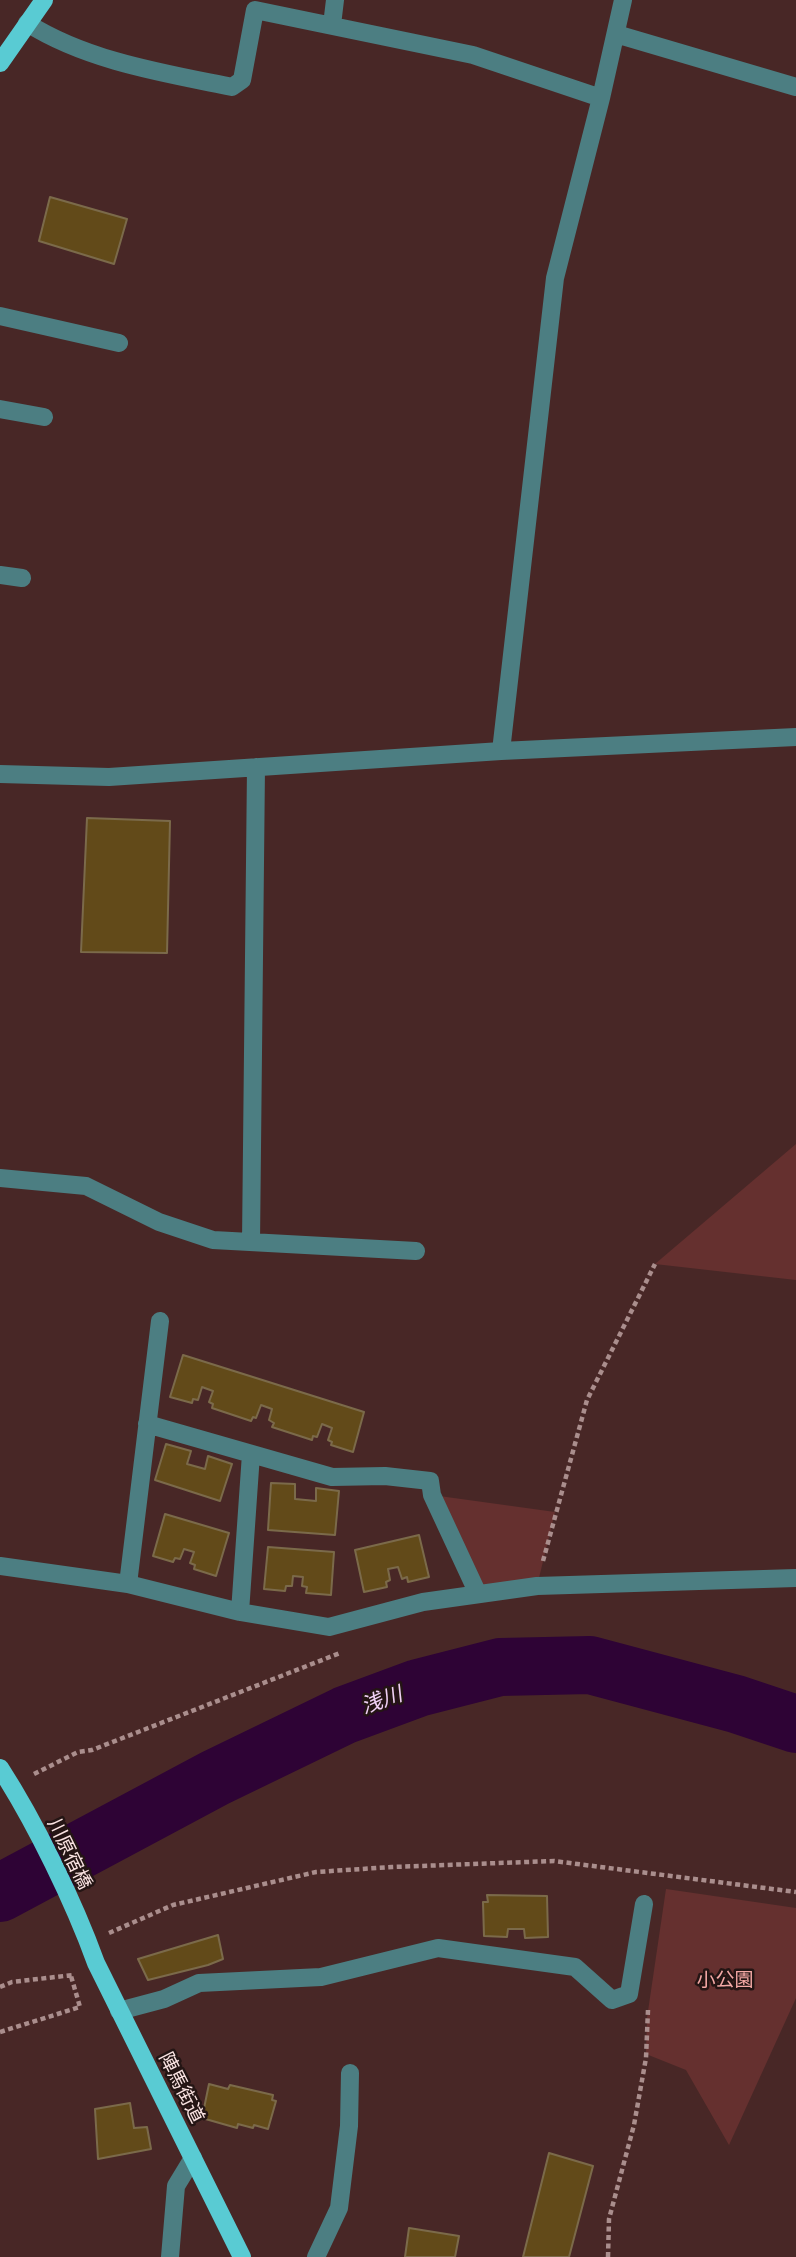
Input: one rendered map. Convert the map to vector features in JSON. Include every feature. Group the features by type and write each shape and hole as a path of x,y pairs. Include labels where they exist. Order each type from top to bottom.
{"main road":[{"path":"0,63 44,0"},
{"name":"川原宿橋","path":"8,1781 86,1936"},
{"name":"陣馬街道","path":"86,1936 119,2011 242,2257"}],"street":[{"path":"332,25 335,0"},
{"path":"501,751 555,278 623,0"},
{"path":"27,23 55,40 149,70 232,87 242,80 255,10 472,55 601,98"},
{"path":"616,34 796,87"},
{"path":"0,316 120,344"},
{"path":"0,409 44,418"},
{"path":"0,575 22,578"},
{"path":"0,774 110,777 501,751 796,737"},
{"path":"251,1242 256,767"},
{"path":"0,1178 86,1186 170,1226 213,1240 416,1251"},
{"path":"128,1584 160,1321"},
{"path":"147,1424 332,1477 385,1476 430,1481 432,1494 478,1594"},
{"path":"240,1612 251,1454"},
{"path":"0,1566 128,1584 240,1612 329,1627 423,1602 537,1586 796,1578"},
{"path":"119,2011 163,2000 199,1983 321,1977 438,1948 575,1968 612,2000 629,1994 643,1904"},
{"path":"316,2257 339,2208 349,2126 350,2073"},
{"path":"170,2257 176,2186 193,2158"}],"path":[{"path":"537,1586 587,1400 655,1264"},
{"path":"8,1781 351,1648"},
{"path":"107,1933 173,1905 316,1872 393,1867 554,1861 796,1892"},
{"path":"0,1987 12,1982 84,1973"},
{"path":"0,2032 80,2007 71,1976"},
{"path":"608,2257 609,2219 634,2124 646,2058 649,2005"}],"green space":[{"path":"796,1144 796,1280 655,1264"},
{"path":"432,1495 555,1512 537,1586 478,1594"},
{"name":"小公園","path":"666,1889 796,1908 796,1998 729,2145 686,2070 646,2054 647,2018"}],"building":[{"path":"50,197 127,219 114,264 39,241"},
{"path":"87,818 170,821 167,953 81,952"},
{"path":"183,1355 364,1412 353,1452 331,1445 332,1442 328,1440 332,1428 322,1424 317,1437 313,1436 312,1440 272,1427 274,1423 269,1420 272,1409 261,1405 256,1418 253,1417 251,1421 212,1408 213,1404 209,1402 213,1391 202,1387 198,1400 193,1399 192,1403 170,1397"},
{"path":"166,1444 191,1451 187,1464 205,1469 208,1456 232,1464 220,1501 155,1480"},
{"path":"271,1483 295,1484 295,1499 316,1501 316,1488 339,1491 335,1535 268,1530"},
{"path":"165,1514 229,1533 216,1576 194,1569 195,1565 190,1563 194,1552 184,1549 180,1559 175,1558 173,1562 153,1556"},
{"path":"419,1535 429,1577 408,1582 407,1577 402,1579 398,1567 388,1569 390,1580 386,1582 387,1587 364,1592 355,1550"},
{"path":"268,1547 334,1552 331,1595 306,1593 307,1587 302,1586 303,1577 293,1576 292,1586 286,1586 285,1591 264,1589"},
{"path":"487,1895 547,1896 548,1937 525,1938 524,1929 508,1929 507,1937 484,1936 483,1902 488,1902"},
{"path":"218,1935 223,1959 208,1965 148,1980 138,1959"},
{"path":"209,2084 228,2089 230,2085 273,2095 272,2100 276,2101 268,2129 238,2124 237,2128 202,2118"},
{"path":"130,2103 134,2128 147,2127 151,2149 98,2159 95,2109"},
{"path":"549,2153 593,2166 569,2257 523,2257"},
{"path":"409,2228 459,2236 455,2257 405,2257"}],"waterway":[{"name":"浅川","path":"0,1893 215,1778 345,1715 418,1688 500,1667 590,1665 736,1704 796,1724"}]}
